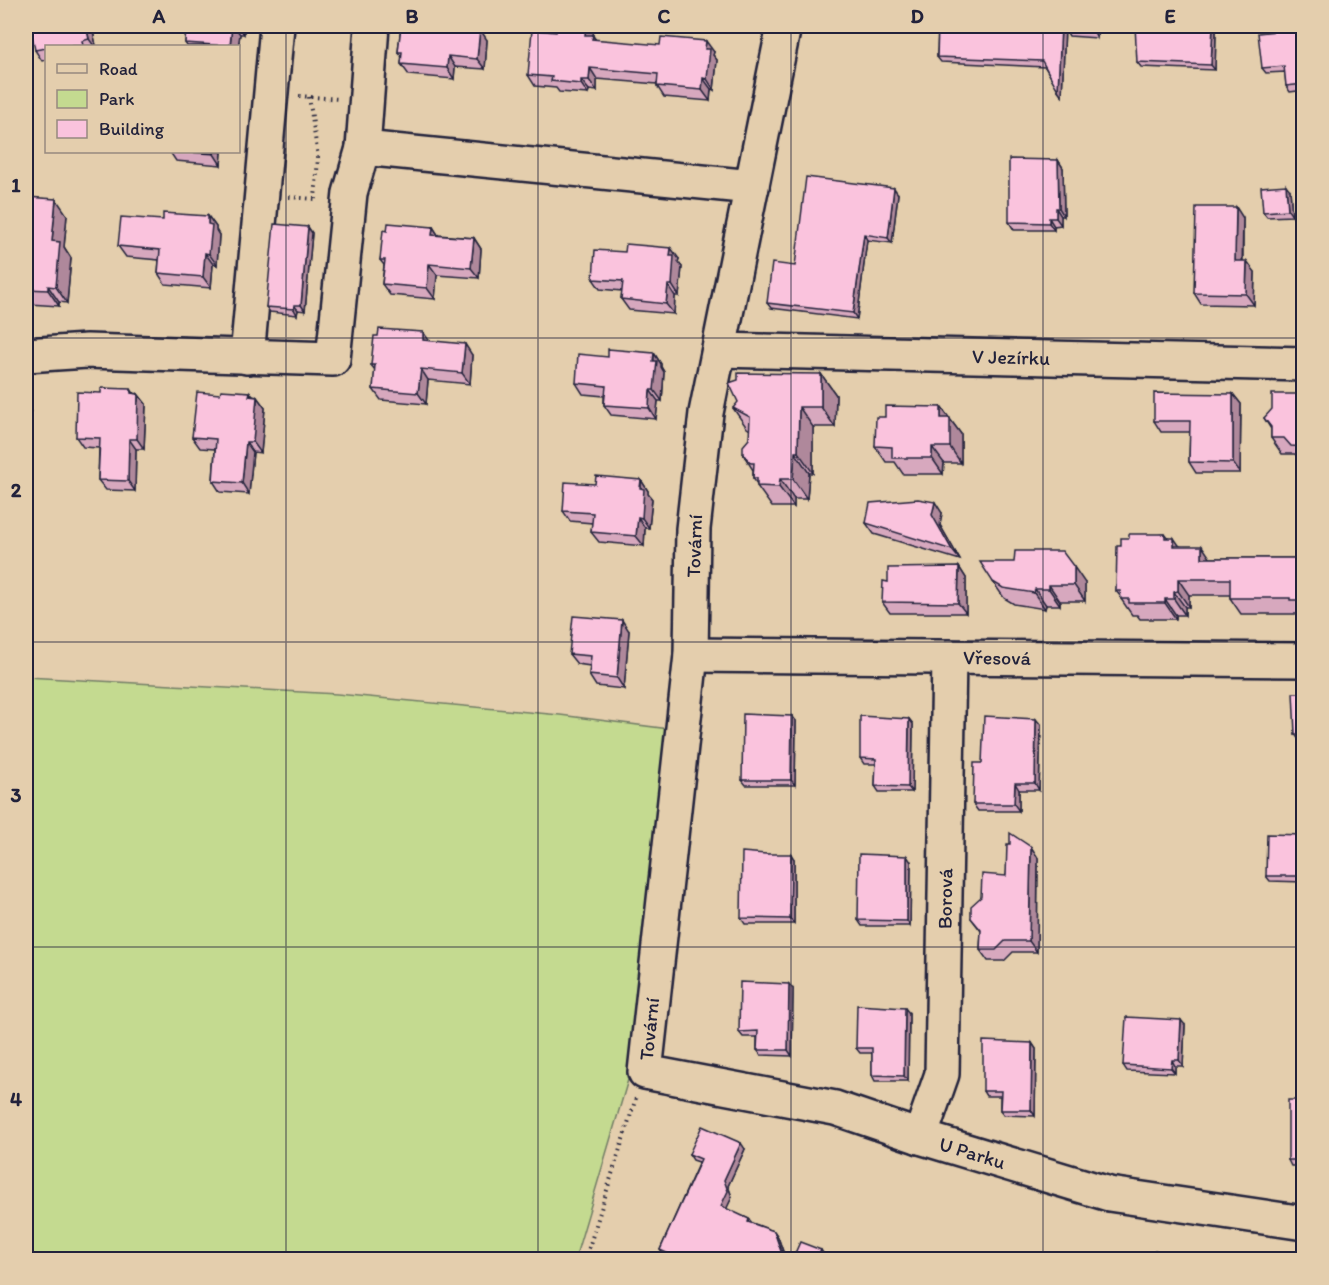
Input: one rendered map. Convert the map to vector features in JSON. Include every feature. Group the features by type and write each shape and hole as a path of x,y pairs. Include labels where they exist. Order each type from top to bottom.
{"street":[{"path":"247,357 277,26"},
{"path":"26,355 87,351 333,359 350,193 363,148 372,26"},
{"name":"Tovární","path":"645,1072 691,655 693,529 706,413 784,26"},
{"path":"363,148 752,187"},
{"name":"V Jezírku","path":"719,350 1304,364"},
{"name":"Vřesová","path":"691,655 1304,660"},
{"name":"Borová","path":"920,1137 942,1074 949,657"},
{"name":"U Parku","path":"645,1072 835,1108 920,1137 1109,1194 1304,1222"}],"path":[{"path":"271,93 367,101"},
{"path":"262,195 315,199 318,157 309,96"},
{"path":"585,1260 645,1072"}],"green space":[{"path":"26,677 337,694 560,715 669,729 630,1073 575,1259 26,1259"}],"building":[{"path":"30,26 86,26 89,39 82,41 83,45 45,45 45,48 35,50"},
{"path":"186,26 232,26 230,45 185,43"},
{"path":"401,26 450,26 480,29 477,59 448,56 447,68 401,64 402,52 398,52"},
{"path":"556,26 586,26 585,35 593,35 592,39 660,45 661,37 706,41 705,49 710,49 707,79 703,78 702,90 657,86 658,74 590,68 589,80 581,80 581,84 551,81 552,77 528,75 532,30 556,32"},
{"path":"938,26 1061,26 1058,90 1042,61 937,57"},
{"path":"1066,26 1094,26 1094,32 1066,31"},
{"path":"1135,26 1213,26 1211,65 1137,62"},
{"path":"1304,28 1304,84 1286,86 1284,66 1262,68 1258,33"},
{"path":"1009,159 1058,160 1059,208 1056,208 1056,218 1049,218 1049,223 1009,222"},
{"path":"806,177 894,188 888,238 864,234 853,313 767,303 772,263 795,266"},
{"path":"1286,185 1288,210 1263,212 1261,187"},
{"path":"26,197 56,199 52,241 60,242 56,287 48,286 48,290 26,289"},
{"path":"1196,207 1236,207 1235,261 1247,261 1246,294 1194,293"},
{"path":"163,213 208,216 208,224 212,225 209,254 205,253 203,277 158,273 160,250 118,246 121,217 163,220"},
{"path":"388,223 433,227 432,235 474,238 471,268 429,264 427,288 382,284 385,260 380,260 383,230 387,231"},
{"path":"274,224 308,227 301,305 294,305 294,309 266,307"},
{"path":"626,244 671,248 670,256 674,256 672,285 668,285 666,304 621,299 623,281 593,279 595,250 625,252"},
{"path":"379,329 423,332 423,340 465,344 462,373 421,369 418,393 373,389 375,365 371,365 374,336 378,336"},
{"path":"608,349 654,353 653,361 657,361 654,390 650,390 649,408 604,405 606,386 576,383 578,354 608,357"},
{"path":"738,373 821,374 821,407 799,407 798,452 795,452 793,479 780,479 779,487 757,486 757,478 753,478 754,463 751,463 743,454 743,446 749,439 750,417 733,408 738,402 729,383 738,380"},
{"path":"101,388 131,389 131,393 138,394 137,439 129,439 128,481 98,480 100,438 76,437 77,392 101,393"},
{"path":"1297,389 1304,389 1304,447 1291,446 1284,438 1271,438 1271,427 1264,418 1272,409 1272,394 1297,394"},
{"path":"221,390 250,392 249,396 257,397 253,442 246,442 242,483 213,481 216,439 192,437 197,392 220,394"},
{"path":"1154,393 1233,394 1233,463 1189,462 1190,421 1154,421"},
{"path":"885,406 941,407 941,418 950,418 950,447 932,447 932,458 892,458 892,447 875,446 876,417 885,417"},
{"path":"596,476 641,480 640,488 644,489 642,518 638,517 636,536 591,532 593,513 563,511 565,482 595,484"},
{"path":"918,499 935,502 932,515 952,550 866,523 870,503"},
{"path":"1129,534 1165,534 1165,538 1174,538 1174,546 1202,546 1202,558 1304,558 1304,600 1230,598 1230,579 1178,579 1178,591 1174,592 1174,599 1165,599 1165,603 1129,603 1129,599 1121,599 1120,591 1116,591 1117,546 1121,546 1121,538 1129,538"},
{"path":"1015,551 1062,551 1074,567 1074,585 1049,585 1049,589 1035,589 1034,593 1003,588 993,582 980,562 1014,562"},
{"path":"959,567 958,603 882,602 883,581 888,582 888,568"},
{"path":"573,616 622,620 617,678 589,675 591,656 569,654"},
{"path":"1293,693 1304,693 1304,734 1295,734"},
{"path":"743,714 792,716 791,780 742,780"},
{"path":"860,716 909,719 908,787 875,786 876,759 860,758"},
{"path":"984,716 1036,719 1035,783 1015,783 1014,804 973,804 974,763 982,763"},
{"path":"1010,833 1031,847 1029,941 1005,941 996,950 980,950 981,930 971,918 971,906 981,897 982,874 1006,876 1007,844 1010,844"},
{"path":"1267,834 1304,835 1304,876 1266,876"},
{"path":"742,852 791,854 790,919 741,918"},
{"path":"859,854 907,856 907,921 858,920"},
{"path":"740,982 789,984 788,1050 757,1050 758,1031 739,1032"},
{"path":"857,1005 905,1008 904,1076 872,1075 872,1048 856,1048"},
{"path":"1126,1017 1181,1020 1179,1060 1172,1060 1171,1068 1123,1065"},
{"path":"983,1041 1032,1043 1031,1110 1000,1110 1001,1091 983,1091"},
{"path":"1288,1100 1304,1100 1304,1160 1288,1160"},
{"path":"702,1126 741,1143 724,1180 728,1191 721,1206 749,1219 748,1222 774,1231 784,1260 682,1260 660,1250 701,1159 689,1154"},
{"path":"800,1242 821,1250 816,1260 792,1260"},
{"path":"1155,1250 1175,1260 1150,1260"}]}
